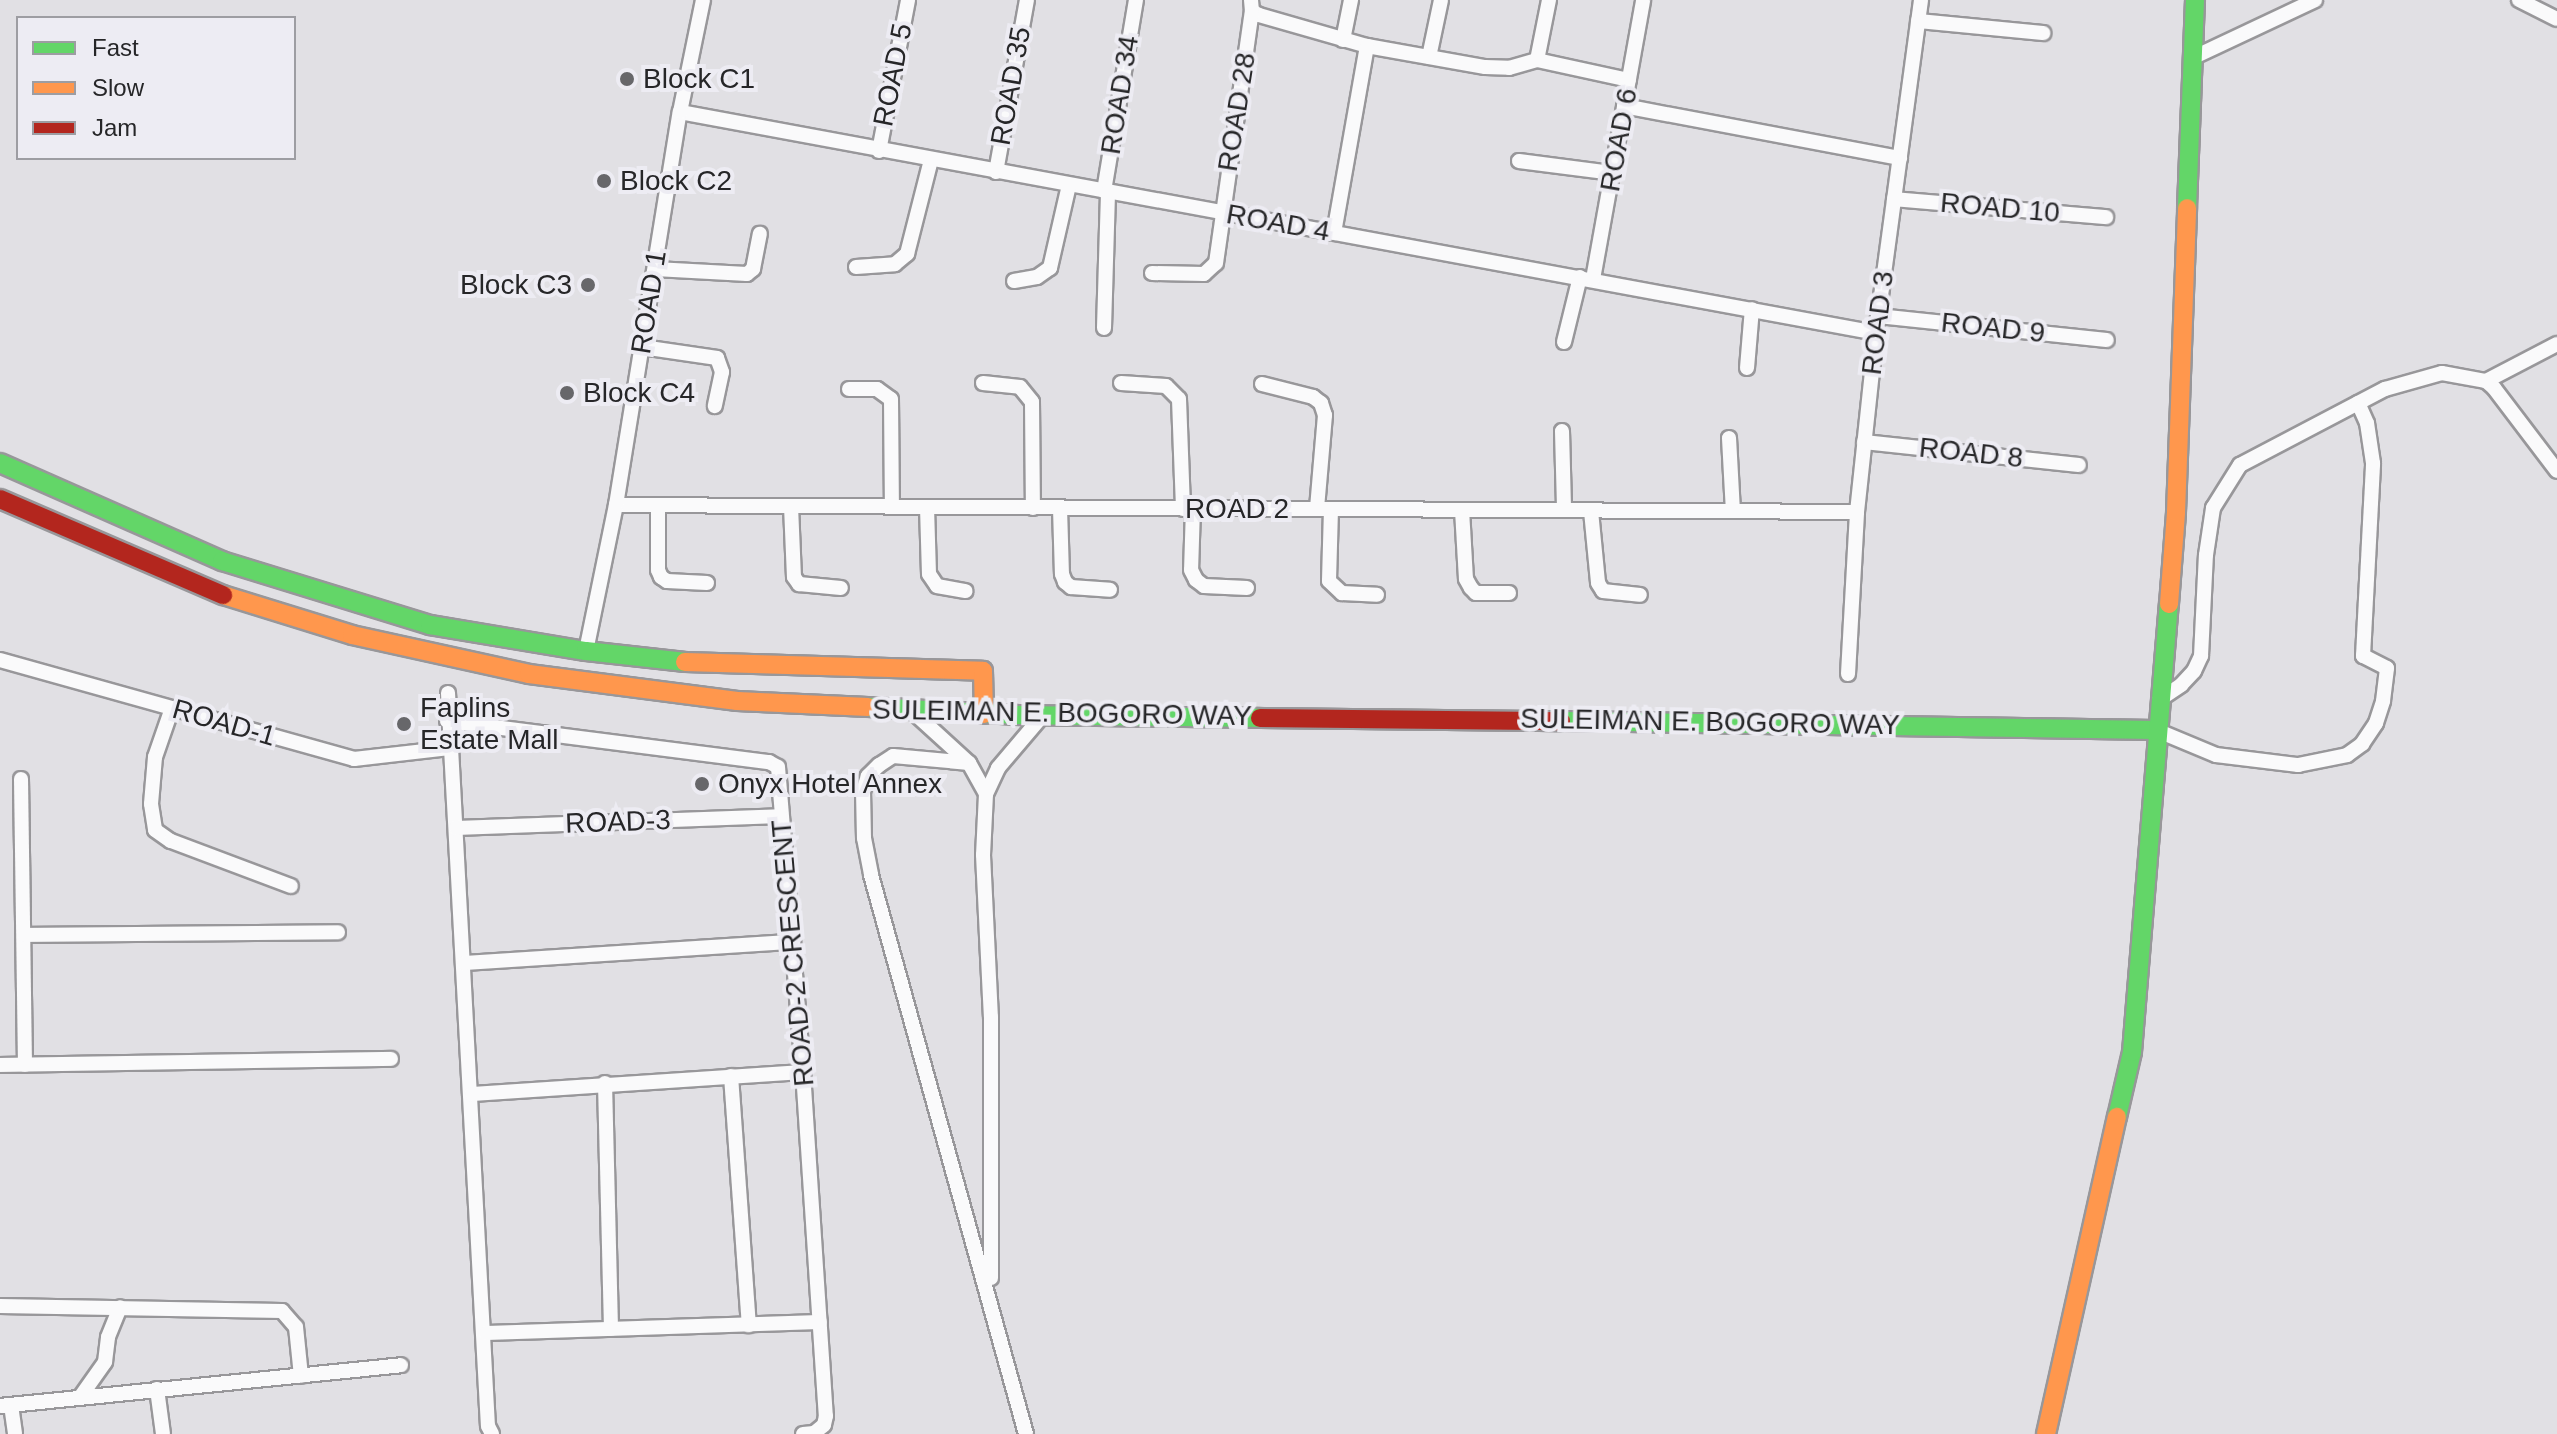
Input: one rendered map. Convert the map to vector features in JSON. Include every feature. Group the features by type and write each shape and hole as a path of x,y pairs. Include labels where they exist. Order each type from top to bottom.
{"main road":[{"path":"2046,1434 2132,1052 2176,512 2195,0"},
{"name":"SULEIMAN E. BOGORO WAY","path":"0,463 222,561 430,625 586,651 797,669 983,671 984,714"},
{"name":"SULEIMAN E. BOGORO WAY","path":"0,499 214,592 292,618 425,653 451,655 529,674 737,701 984,714 2133,727 2156,730"}],"street":[{"name":"ROAD 1","path":"586,651 616,505 680,112 703,0"},
{"name":"ROAD 5","path":"879,151 908,0"},
{"name":"ROAD 35","path":"996,172 1027,0"},
{"name":"ROAD 34","path":"1104,328 1106,191 1136,0"},
{"path":"1343,40 1351,0"},
{"path":"1429,57 1441,0"},
{"path":"1537,60 1549,0"},
{"name":"ROAD 6","path":"1564,342 1587,278 1613,173 1643,0"},
{"name":"ROAD 3","path":"1848,674 1864,442 1921,0"},
{"path":"2192,58 2289,6 2315,0"},
{"path":"2519,0 2557,19"},
{"path":"1251,6 1367,46 1485,67 1509,68 1537,60 1629,80"},
{"name":"ROAD 28","path":"1152,273 1204,274 1216,263 1251,6"},
{"path":"1918,21 2043,33"},
{"path":"1334,233 1367,46"},
{"path":"1624,106 1900,158"},
{"name":"ROAD 4","path":"680,112 1876,333"},
{"path":"856,267 895,264 907,254 931,160"},
{"path":"1519,161 1613,173"},
{"path":"1014,281 1037,277 1050,268 1069,185"},
{"name":"ROAD 10","path":"1894,199 2106,217"},
{"path":"655,269 747,274 753,269 760,234"},
{"path":"1747,368 1752,309"},
{"name":"ROAD 9","path":"1878,316 2107,340"},
{"path":"2486,381 2557,344"},
{"path":"642,347 717,358 722,372 715,406"},
{"path":"2159,700 2181,685 2194,671 2201,656 2206,555 2213,508 2240,465 2385,389 2442,373 2486,381 2503,396 2556,468"},
{"path":"983,383 1020,387 1032,402 1033,508"},
{"path":"1121,383 1166,386 1179,399 1191,570 1196,580 1204,586 1247,588"},
{"path":"1262,384 1313,397 1321,403 1325,415 1324,509 1329,581 1342,593 1377,595"},
{"path":"849,389 877,389 891,399 892,507"},
{"path":"2156,730 2216,755 2298,765 2347,755 2362,744 2376,723 2383,701 2387,668 2363,656 2373,463 2367,423 2358,403"},
{"path":"1562,431 1564,510"},
{"path":"1729,438 1733,511"},
{"name":"ROAD 8","path":"1864,442 2079,465"},
{"name":"ROAD 2","path":"616,505 1857,512"},
{"path":"658,506 658,570 661,577 667,581 707,583"},
{"path":"791,506 794,577 799,584 841,588"},
{"path":"927,507 929,574 937,586 966,591"},
{"path":"1060,508 1062,574 1065,582 1071,587 1110,590"},
{"path":"1462,510 1466,579 1476,593 1509,593"},
{"path":"1591,511 1598,583 1603,591 1640,595"},
{"name":"ROAD-1","path":"0,660 354,759 451,748"},
{"path":"448,693 447,721 486,1333 488,1426 492,1434"},
{"path":"172,708 155,757 151,819 155,830 171,841 291,886"},
{"path":"912,711 969,763 986,794"},
{"path":"992,1302 991,1017 983,855 986,794 998,768 1043,715"},
{"name":"ROAD-2 CRESCENT","path":"447,721 769,762 778,767 803,1072 824,1425 814,1433 803,1434"},
{"path":"969,763 893,756 879,765 868,776 863,791 864,838 871,875 992,1302 1026,1434"},
{"path":"21,779 25,1065"},
{"name":"ROAD-3","path":"456,828 780,816"},
{"path":"24,935 338,932"},
{"path":"464,963 793,942"},
{"path":"0,1065 391,1059"},
{"path":"472,1094 803,1072"},
{"path":"731,1076 749,1325"},
{"path":"605,1083 611,1329"},
{"path":"0,1306 282,1311 296,1327 301,1376"},
{"path":"81,1396 105,1362 108,1337 120,1307"},
{"path":"486,1333 820,1322"},
{"path":"15,1434 6,1405 401,1365"},
{"path":"157,1389 163,1434"}],"traffic: fast":[{"path":"2187,208 2195,0"},
{"path":"0,463 222,561 430,625 586,651 685,662"},
{"path":"2117,1117 2132,1052 2169,604"},
{"path":"868,707 1019,715 1260,718"},
{"path":"1561,721 2156,730"}],"traffic: slow":[{"path":"2169,604 2176,512 2187,208"},
{"path":"223,595 352,635 529,674 737,701 868,707"},
{"path":"685,662 983,671 984,714"},
{"path":"2046,1434 2117,1117"}],"traffic: jam":[{"path":"0,499 223,595"},
{"path":"1260,718 1561,721"}],"place":[{"name":"Block C1","path":"627,79"},
{"name":"Block C2","path":"604,181"},
{"name":"Block C3","path":"588,285"},
{"name":"Block C4","path":"567,393"},
{"name":"Faplins Estate Mall","path":"404,724"},
{"name":"Onyx Hotel Annex","path":"702,784"}]}
